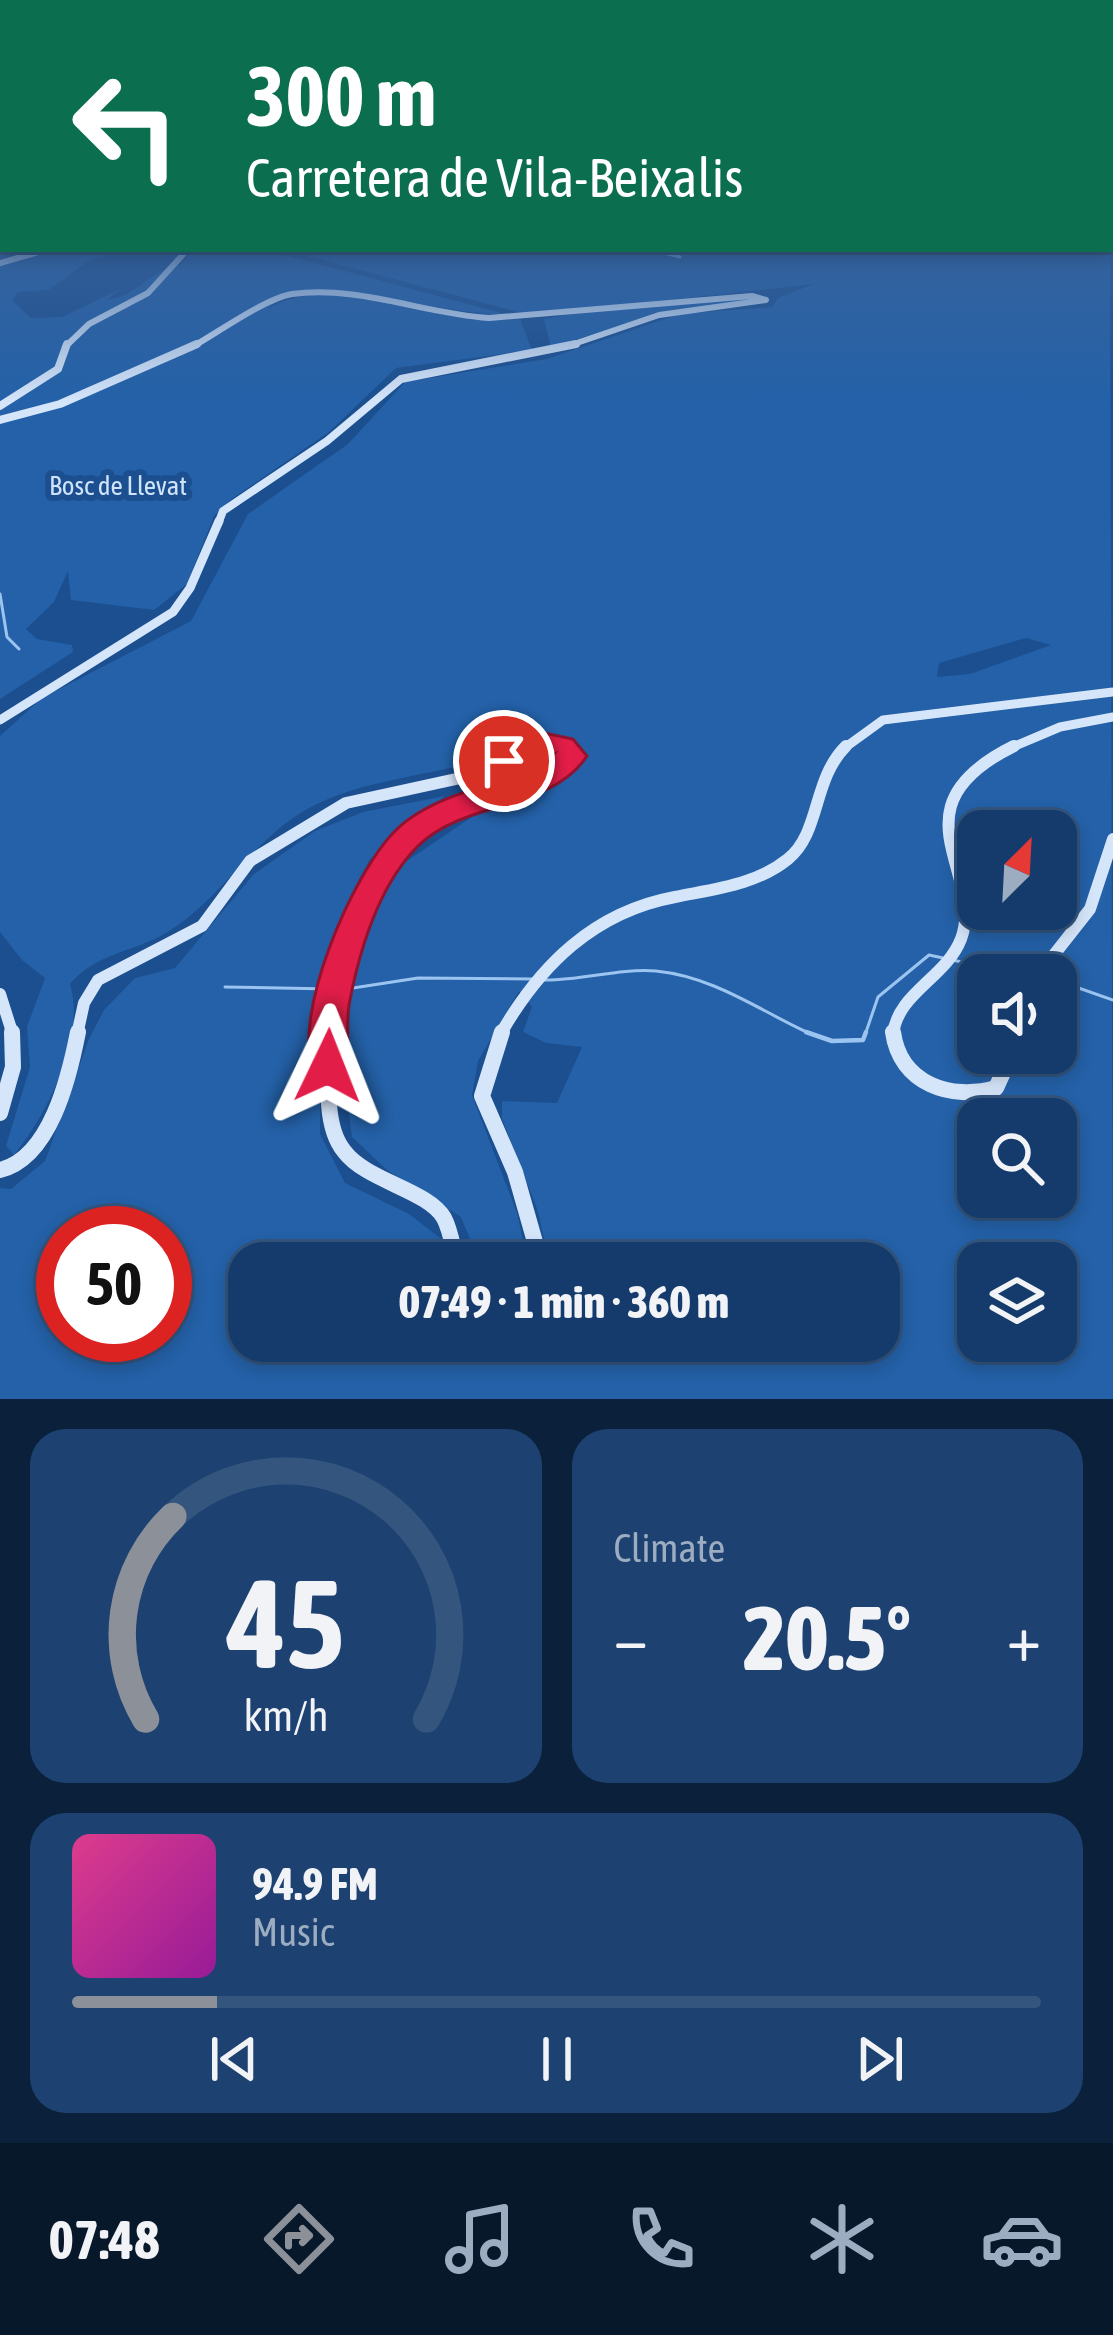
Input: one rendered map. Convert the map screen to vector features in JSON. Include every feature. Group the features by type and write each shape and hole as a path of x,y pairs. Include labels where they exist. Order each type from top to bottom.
{"main road":[{"path":"0,406 37,387 58,369 61,347 77,331 155,288 168,272"},
{"path":"0,420 60,404 158,366 298,293 428,304 458,316 489,318 755,296 766,301 659,315 571,346 401,379 327,441 234,500 214,525 190,588 173,612 0,720"},
{"path":"536,1242 528,1210 482,1096 502,1032 536,979 600,923 631,908 737,884 789,858 807,838 816,793 832,763 859,734 883,720 1113,692"},
{"path":"1005,1074 1002,1082 981,1094 928,1084 902,1062 894,1045 896,1016 950,959 965,912 947,825 961,786 982,765 1067,725 1113,717"},
{"path":"3,1170 21,1165 37,1146 71,1066 84,1003 98,980 115,967 202,926 250,861 346,803 479,774 538,743 569,750 572,759 552,775 439,816 408,837 364,898 327,1028 334,1136 364,1170 435,1208 444,1218 451,1242"},
{"path":"1055,954 1090,909 1113,838"},
{"path":"0,994 15,1036 11,1078 0,1113"}],"green space":[{"name":"Bosc de Llevat","path":"0,272 73,272 48,290 18,292 12,300 31,318 62,317 120,289 107,300 127,293 160,272 349,272 505,314 312,292 286,297 268,309 295,298 325,295 490,319 520,319 532,350 396,368 329,432 214,516 187,584 154,610 71,600 68,571 54,602 26,629 37,639 72,645 73,652 0,699"},
{"path":"369,272 1110,272 1113,1399 0,1399 0,1188 11,1189 45,1161 104,1010 135,978 175,968 254,874 315,831 363,812 445,796 370,859 355,887 320,1011 320,1134 345,1183 409,1214 444,1242 228,1242 228,1362 900,1362 900,1242 545,1242 538,1211 502,1119 502,1101 557,1103 582,1047 546,1043 523,1032 532,1007 519,991 478,1061 472,1095 523,1242 471,1242 461,1217 387,1170 352,1137 339,1041 370,921 392,871 491,804 522,797 494,785 523,760 513,749 359,788 311,807 272,835 186,919 80,974 70,984 73,1027 61,1074 14,1155 6,1146 30,1067 27,1027 45,978 22,960 0,932 0,736 42,698 191,621 248,514 348,444 405,382 547,359 680,314 772,307 778,298 814,284 530,315","holes":["1026,638 1051,645 970,674 937,677 939,663"]},
{"path":"758,300 666,312 551,347 544,319 608,307"}],"waterway":[{"path":"0,594 7,637 19,649"},
{"path":"865,1035 878,997 929,955 943,958"},
{"path":"952,960 957,961"},
{"path":"543,980 642,971 678,975 718,988 809,1033"},
{"path":"340,990 418,978 533,979"},
{"path":"225,987 331,989"},
{"path":"1077,987 1113,1000"},
{"path":"809,1033 832,1041 863,1040 866,1032"},
{"path":"809,1033 813,1035"}],"route":[{"path":"328,1066 331,1007 361,921 364,898 408,837 439,816 552,775 573,756 562,746 544,742 504,761"}]}
